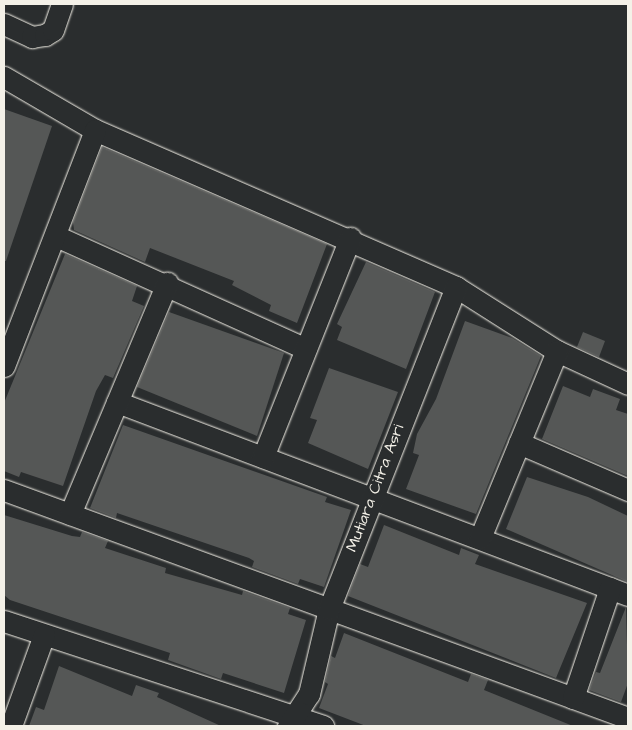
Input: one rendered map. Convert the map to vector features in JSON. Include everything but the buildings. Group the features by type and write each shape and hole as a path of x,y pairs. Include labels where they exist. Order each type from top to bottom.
{"street":[{"path":"4,24 32,37 45,36 53,30 62,4"},
{"path":"4,77 95,130 350,238 456,287 557,351 628,384"},
{"path":"4,366 56,236 95,130"},
{"path":"56,236 167,283 306,349"},
{"path":"263,457 350,238"},
{"path":"70,514 167,283"},
{"name":"Mutiara Citra Asri","path":"290,721 309,694 329,609 370,498 456,287"},
{"path":"480,538 557,351"},
{"path":"117,402 619,592 574,698"},
{"path":"519,443 628,490"},
{"path":"4,490 628,718"},
{"path":"4,621 290,721 318,725"},
{"path":"12,726 44,635"},
{"name":"Mutiara Citra Asri","path":"309,694 318,725"}]}
